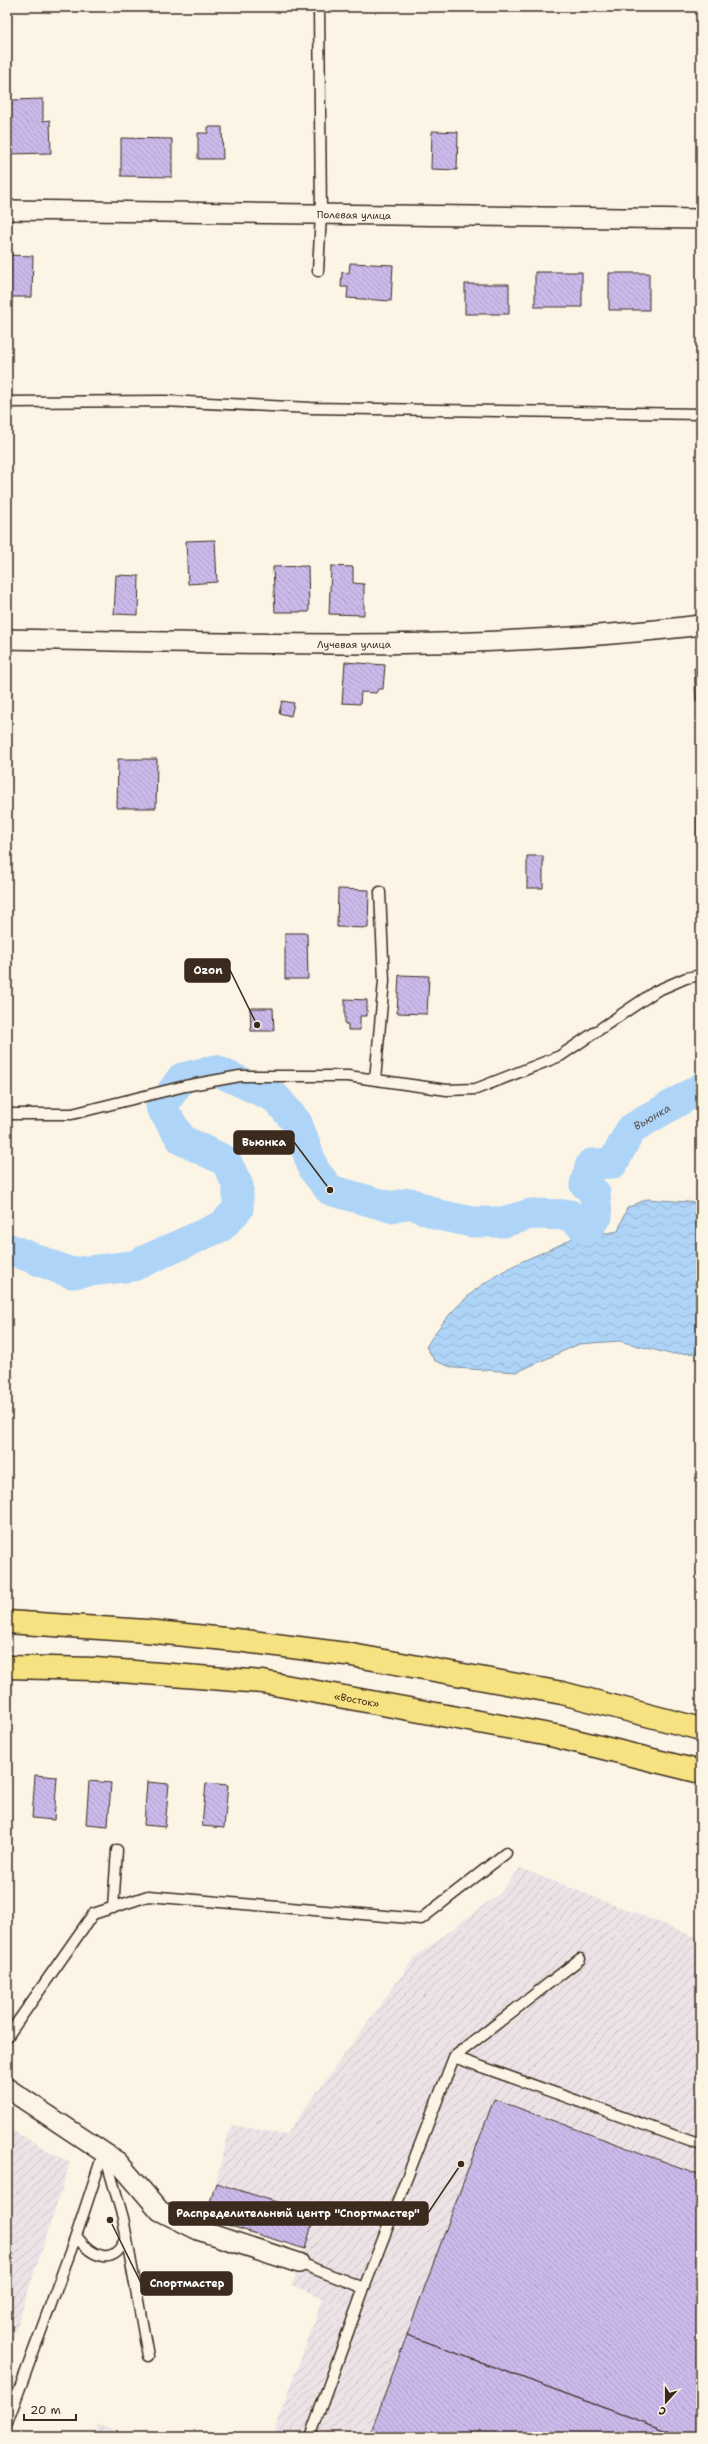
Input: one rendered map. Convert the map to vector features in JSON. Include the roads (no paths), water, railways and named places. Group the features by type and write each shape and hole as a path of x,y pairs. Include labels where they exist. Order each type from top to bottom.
{"highway":[{"path":"7,1622 154,1632 346,1654 562,1693 701,1729"},
{"name":"«Восток»","path":"7,1667 95,1670 263,1682 555,1736 701,1772"}],"street":[{"name":"Полевая улица","path":"7,210 701,219"},
{"name":"Лучевая улица","path":"7,639 413,645 620,635 701,625"},
{"path":"7,2088 104,2151 125,2170 160,2211 198,2230 300,2263"}],"lane":[{"path":"318,271 321,214 319,7"},
{"path":"7,402 164,400 311,408 701,414"},
{"path":"375,1080 384,981 380,892"},
{"path":"7,1114 72,1114 185,1086 240,1076 348,1076 446,1090 476,1089 560,1056 656,991 686,978 701,975"},
{"path":"113,1908 118,1850"},
{"path":"7,2036 93,1914 148,1896 421,1919 506,1854"},
{"path":"310,2437 364,2288 454,2057 580,1959"},
{"path":"454,2057 701,2145"},
{"path":"7,2423 76,2236 104,2151"},
{"path":"104,2151 126,2237 148,2356"},
{"path":"76,2236 86,2250 97,2256 111,2255 121,2249 126,2237"},
{"path":"300,2263 364,2288"}],"water":[{"path":"647,1199 701,1203 701,1353 670,1354 619,1341 579,1344 517,1372 454,1368 435,1361 426,1347 456,1307 480,1286 508,1269 563,1243 586,1229 607,1233 618,1231 627,1208"}],"waterway":[{"name":"Вьюнка","path":"7,1248 71,1273 133,1266 222,1226 238,1209 238,1186 226,1161 182,1140 161,1107 182,1078 215,1070 276,1098 297,1123 314,1170 330,1190 391,1207 410,1203 439,1215 472,1222 503,1222 531,1214 570,1215 586,1229 597,1216 595,1193 585,1184 591,1164 613,1163 631,1129 701,1088"}],"place":[{"name":"Ozon","path":"257,1025"},
{"name":"Вьюнка","path":"330,1190"},
{"name":"Распределительный центр \"Спортмастер\"","path":"461,2164"},
{"name":"Спортмастер","path":"110,2220"}]}
